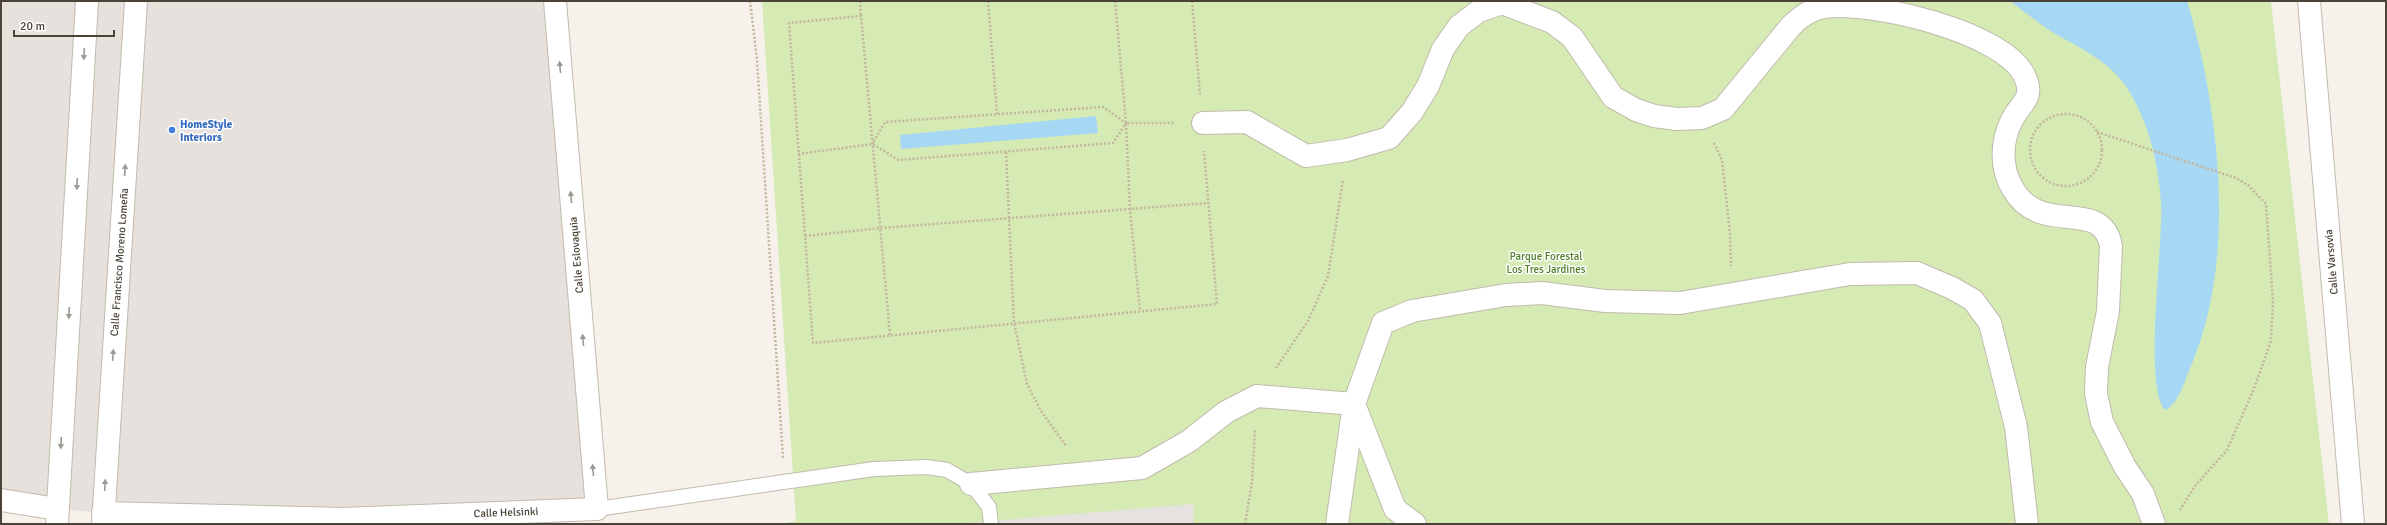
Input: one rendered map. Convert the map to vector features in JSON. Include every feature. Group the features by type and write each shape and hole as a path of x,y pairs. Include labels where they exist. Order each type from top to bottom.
{"street":[{"path":"1,500 57,517 87,1"},
{"name":"Calle Francisco Moreno Lomeña","path":"103,519 136,1"},
{"name":"Calle Eslovaquia","path":"555,1 597,509"},
{"name":"Calle Varsovia","path":"2309,1 2353,524"},
{"path":"1203,122 1247,122 1306,156 1347,150 1389,138 1412,112 1428,86 1443,49 1459,26 1479,6 1502,3 1552,22 1572,37 1613,97 1636,110 1654,116 1677,119 1702,118 1723,109 1791,26 1800,18 1823,7 1854,5 1875,7 1956,28 1983,41 2020,68 2025,77 2029,92 2025,103 2012,118 2005,138 2004,161 2012,189 2018,197 2040,213 2051,216 2093,220 2104,227 2109,236 2111,246 2108,311 2097,367 2096,394 2102,422 2125,467 2143,494 2154,524"},
{"path":"1337,524 1354,404 1383,323 1412,311 1506,295 1542,293 1605,301 1680,303 1850,274 1917,273 1952,288 1974,300 1990,323 2016,427 2027,524"},
{"path":"971,484 1086,472 1142,468 1189,441 1226,412 1257,396 1354,404"},
{"path":"1354,404 1395,509 1415,524"},
{"name":"Calle Helsinki","path":"103,519 242,520 342,518 421,520 597,509"}],"lane":[{"path":"597,509 874,468 928,467 947,470 971,484 989,507 990,524"}],"path":[{"path":"750,1 757,60 785,481"},
{"path":"860,1 890,335"},
{"path":"988,1 997,114"},
{"path":"1115,1 1126,123 1130,209 1140,311"},
{"path":"861,16 789,23 813,343 1014,322 1217,304 1192,1"},
{"path":"873,144 885,122 997,114 1103,107 1126,123 1203,122"},
{"path":"2097,132 2102,145 2101,159 2095,172 2084,181 2070,186 2056,184 2044,179 2034,167 2030,154 2031,140 2037,128 2048,118 2061,114 2076,115 2088,121 2097,132 2236,178 2249,186 2266,204 2273,301 2271,341 2253,391 2226,450 2195,486 2176,515"},
{"path":"1702,118 1722,160 1730,233 1732,294"},
{"path":"798,154 873,144 898,160 1113,143 1126,123"},
{"path":"1245,524 1252,482 1257,396 1308,321 1328,276 1347,150"},
{"path":"1006,152 1014,322 1028,384 1040,411 1086,472"},
{"path":"805,236 880,228 1208,203"}],"shaded area":[{"path":"1,1 555,1 597,509 103,513 57,509 1,500"},
{"path":"1193,504 1194,524 954,524"}],"green space":[{"name":"Parque Forestal Los Tres Jardines","path":"762,1 2271,1 2329,524 780,524 796,521"}],"water":[{"path":"2010,1 2187,1 2199,44 2215,136 2219,184 2219,232 2214,279 2205,324 2181,391 2175,402 2166,410 2159,398 2156,375 2155,346 2161,221 2160,187 2146,126 2133,98 2118,76 2100,60 2049,30"},
{"path":"1096,116 1098,133 901,149 900,135"}],"place":[{"name":"HomeStyle Interiors","path":"172,130"}]}
